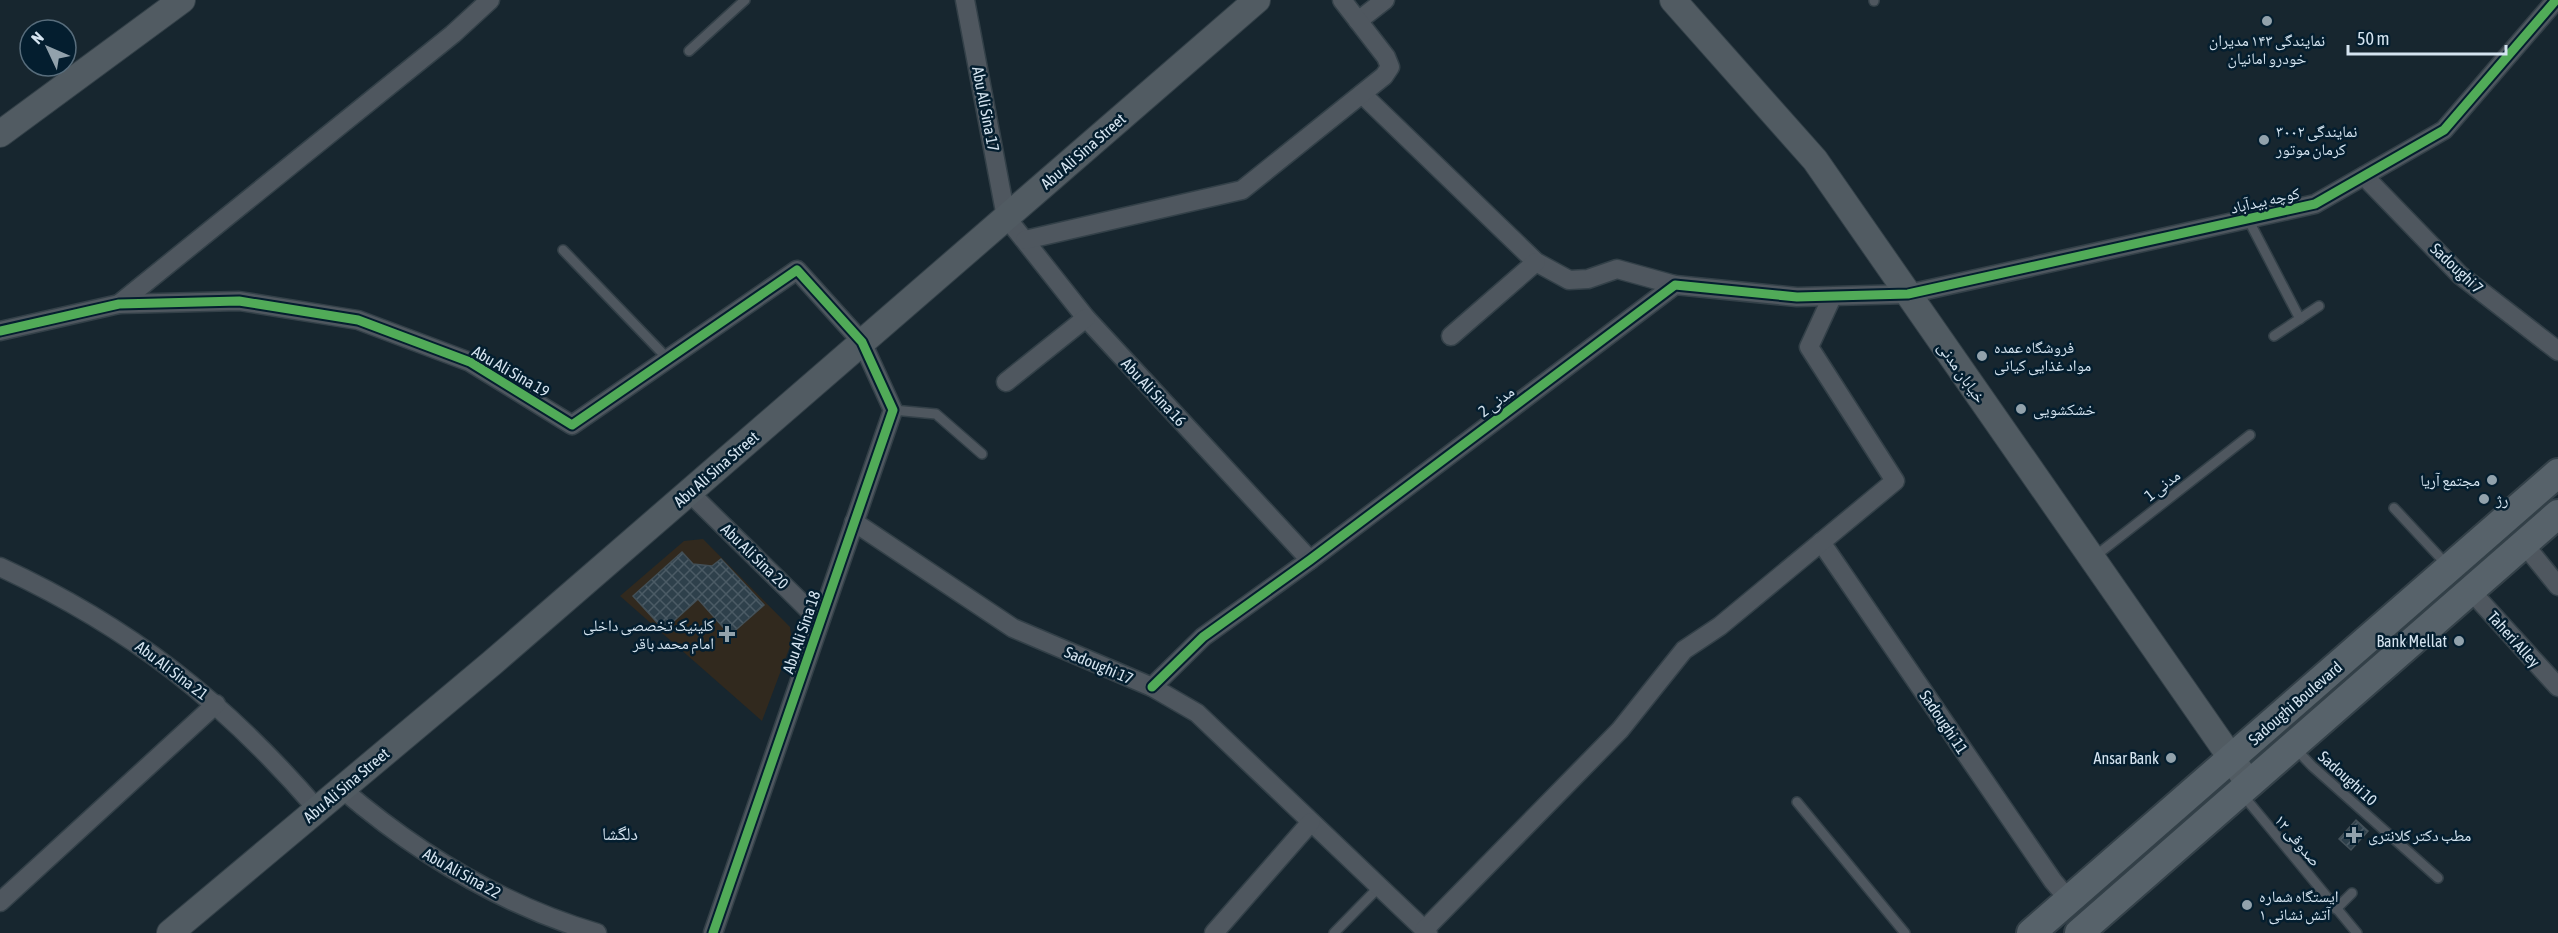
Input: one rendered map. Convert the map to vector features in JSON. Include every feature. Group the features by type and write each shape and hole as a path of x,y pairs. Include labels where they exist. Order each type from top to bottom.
{"main road":[{"path":"0,134 182,0"},
{"name":"Abu Ali Sina Street","path":"170,933 689,492 1257,0"},
{"name":"خیابان مدنی","path":"1673,0 1815,160 2231,760 2240,793"},
{"name":"Sadoughi Boulevard","path":"2031,933 2558,473"},
{"name":"Sadoughi Boulevard","path":"2079,933 2558,514"},
{"path":"2209,778 2220,779 2240,793"},
{"path":"2155,825 2176,848"}],"street":[{"path":"119,304 453,34 490,0"},
{"name":"Abu Ali Sina 17","path":"965,0 1006,218"},
{"path":"1025,240 1242,190 1384,76 1390,67 1342,0"},
{"path":"1358,21 1385,0"},
{"name":"کوچه بیدآباد","path":"1908,294 2315,204 2444,130 2556,0"},
{"path":"1362,94 1536,262 1569,280 1588,279 1617,269 1675,285 1759,295 1832,297 1908,294"},
{"name":"Sadoughi 7","path":"2364,176 2460,275 2558,351"},
{"name":"Abu Ali Sina 16","path":"1006,218 1086,318 1310,560"},
{"path":"1451,336 1536,262"},
{"name":"Abu Ali Sina 19","path":"0,332 119,304 239,301 358,320 470,362 573,425 797,270 862,342"},
{"name":"مدنی 2","path":"1152,687 1203,636 1310,560 1675,285"},
{"path":"1426,931 1620,730 1684,650 1720,626 1895,481 1809,347 1832,297"},
{"path":"1006,382 1086,318"},
{"path":"862,342 893,410"},
{"name":"Abu Ali Sina 18","path":"712,933 893,410"},
{"name":"Abu Ali Sina 20","path":"689,492 820,621"},
{"name":"Sadoughi 17","path":"854,522 1013,627 1152,687 1197,713 1426,931"},
{"name":"Sadoughi 11","path":"1821,542 2053,881 2069,900"},
{"path":"2524,544 2558,586"},
{"name":"Abu Ali Sina 21","path":"0,567 47,589 106,622 163,661 216,704 271,756 317,809"},
{"name":"Taheri Alley","path":"2471,591 2558,687"},
{"path":"0,902 216,704"},
{"name":"Abu Ali Sina 22","path":"342,789 395,831 472,881 524,907 597,933"},
{"path":"1214,933 1311,822"}],"lane":[{"path":"689,51 745,0"},
{"path":"2248,219 2300,319"},
{"path":"563,250 668,359"},
{"path":"2274,336 2319,306"},
{"path":"893,410 936,414 982,454"},
{"name":"مدنی 1","path":"2092,559 2250,435"},
{"path":"2394,508 2450,568"},
{"name":"Sadoughi 10","path":"2293,746 2312,766 2438,878"},
{"name":"صدوقی ۱۲","path":"2240,793 2357,933"},
{"path":"1797,802 1905,933"},
{"path":"1334,933 1379,887"},
{"path":"2336,909 2352,893"}],"shaded area":[{"name":"کلینیک تخصصی داخلی امام محمد باقر","path":"703,539 790,627 792,641 762,721 620,596 684,541"}],"building":[{"path":"682,552 693,564 712,566 721,559 764,605 730,635 698,599 664,630 633,596"},
{"name":"مطب دکتر کلانتری","path":"2356,820 2368,831 2351,850 2339,839"}],"cycle path":[{"path":"1152,687 1203,637 1310,560 1675,285 1797,297 1908,294 2315,204 2444,130 2556,0"},
{"path":"0,331 119,304 239,301 358,320 470,362 572,425 797,270 862,342 893,410 713,933"}],"place":[{"name":"نمایندگی ۱۴۳ مدیران خودرو امانیان","path":"2267,21"},
{"name":"نمایندگی ۳۰۰۲ کرمان موتور","path":"2264,140"},
{"name":"فروشگاه عمده مواد غذایی کیانی","path":"1982,356"},
{"name":"خشکشویی","path":"2021,409"},
{"name":"مجتمع آریا","path":"2492,480"},
{"name":"رژ","path":"2484,499"},
{"name":"کلینیک تخصصی داخلی امام محمد باقر","path":"727,634"},
{"name":"Bank Mellat","path":"2459,641"},
{"name":"Ansar Bank","path":"2171,758"},
{"name":"مطب دکتر کلانتری","path":"2354,835"},
{"name":"ایستگاه شماره ۱ آتش نشانی","path":"2247,905"}],"district":[{"name":"دلگشا","path":"620,834"}]}
